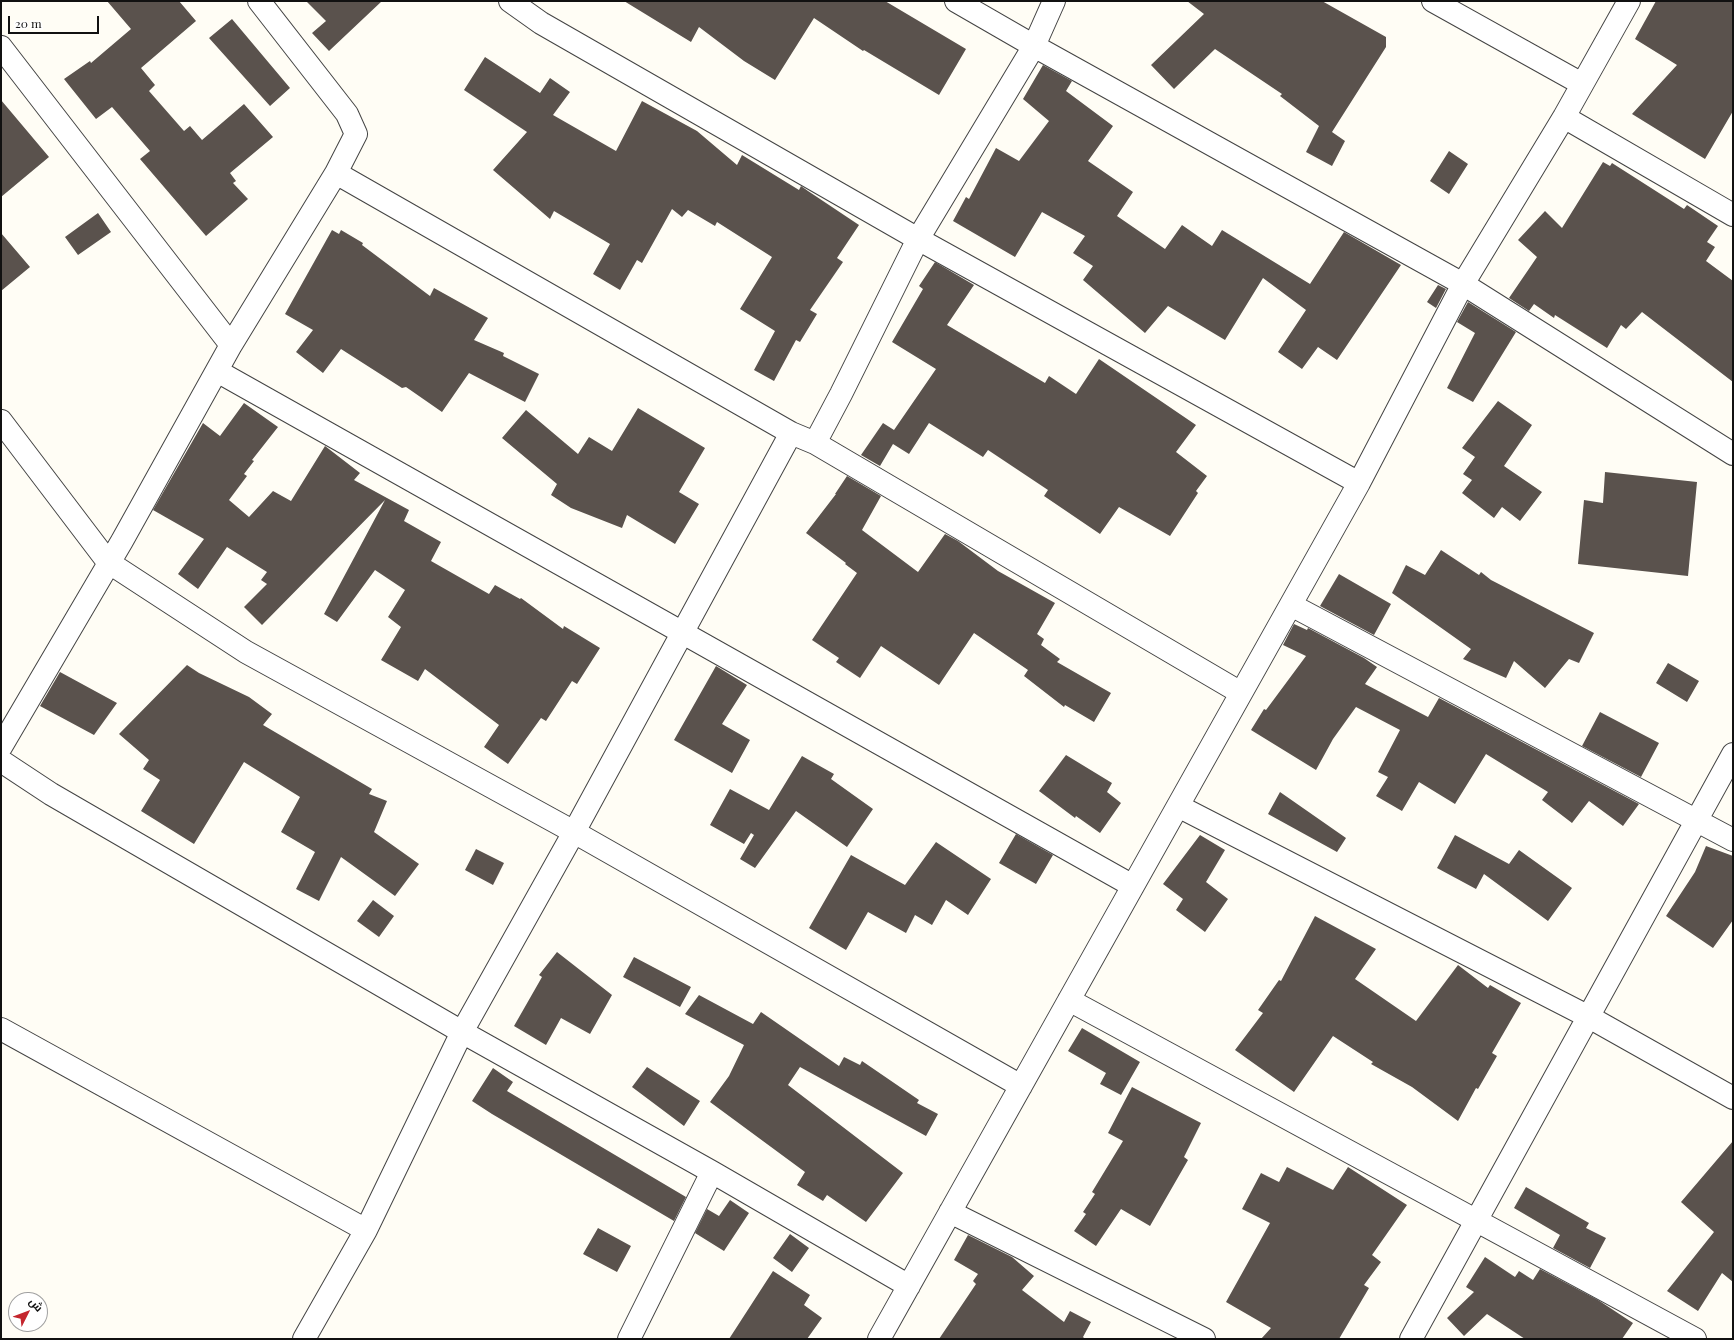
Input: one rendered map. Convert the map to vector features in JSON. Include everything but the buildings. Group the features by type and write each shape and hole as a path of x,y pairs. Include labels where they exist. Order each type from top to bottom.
{"street":[{"path":"1,747 231,345 336,173 356,134 348,114 259,1"},
{"path":"510,1 541,23 918,239 1359,483"},
{"path":"956,1 1034,46 1463,284 1733,454"},
{"path":"815,443 918,239 1034,46 1054,1"},
{"path":"1433,1 1582,84"},
{"path":"879,1339 1359,483 1463,284 1564,117 1629,1"},
{"path":"1,47 231,345"},
{"path":"1564,117 1733,216"},
{"path":"336,173 791,433 815,443 1241,693"},
{"path":"217,371 1133,886"},
{"path":"1,421 108,562 246,652 574,832 1021,1086"},
{"path":"304,1339 366,1230 462,1032 574,832 791,433"},
{"path":"1291,605 1733,840"},
{"path":"1411,1339 1733,754"},
{"path":"1,761 51,794 462,1032 712,1172 909,1286"},
{"path":"1178,806 1589,1017 1733,1098"},
{"path":"1069,1000 1695,1339"},
{"path":"1,1029 366,1230"},
{"path":"629,1339 712,1172"},
{"path":"950,1212 1204,1339"}]}
